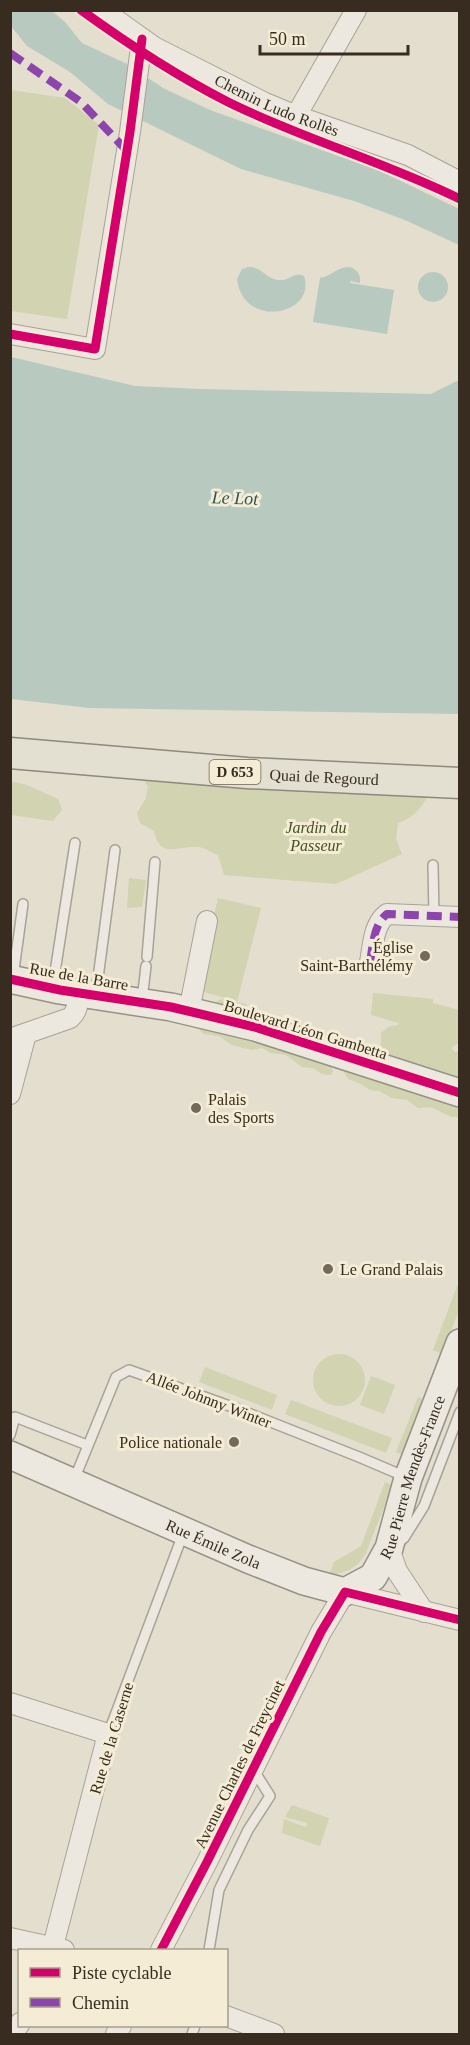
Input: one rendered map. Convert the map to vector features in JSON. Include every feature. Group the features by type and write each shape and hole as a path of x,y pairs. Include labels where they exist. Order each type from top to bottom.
{"main road":[{"name":"Quai de Regourd","path":"10,753 247,773 459,783"},
{"name":"Rue de la Barre","path":"11,979 142,1002"},
{"name":"Boulevard Léon Gambetta","path":"142,1002 255,1027 459,1093"},
{"name":"Rue Pierre Mendès-France","path":"345,1592 373,1577 389,1548 408,1478 459,1343"},
{"name":"Rue Émile Zola","path":"10,1455 286,1574 345,1592"}],"street":[{"name":"Chemin Ludo Rollès","path":"102,10 141,48 154,47 296,116 408,155 459,182"},
{"path":"296,116 356,10"},
{"path":"10,334 95,349 130,132 141,48"},
{"path":"370,963 376,929 381,919 387,914 459,917"},
{"path":"189,1011 207,921"},
{"path":"10,1094 18,1036 70,1018 75,1014 78,1004 75,992"},
{"path":"389,1548 397,1571 424,1612"},
{"name":"Rue Émile Zola","path":"345,1592 459,1620"},
{"name":"Avenue Charles de Freycinet","path":"162,1949 321,1632 345,1592"},
{"path":"10,1703 108,1734"},
{"name":"Rue de la Caserne","path":"57,1949 108,1734"},
{"path":"10,1938 53,1949"},
{"path":"228,2017 274,2034"}],"lane":[{"path":"75,843 75,992"},
{"path":"75,992 115,850"},
{"path":"142,1002 155,861"},
{"path":"433,865 434,916"},
{"path":"11,979 23,904"},
{"name":"Allée Johnny Winter","path":"73,1482 116,1377 129,1370 238,1409 408,1478"},
{"path":"389,1548 404,1538 424,1506 459,1412"},
{"path":"10,1435 15,1418 87,1445"},
{"name":"Rue de la Caserne","path":"108,1734 184,1530"},
{"path":"209,1949 219,1890 248,1830 270,1796 253,1769"}],"green space":[{"path":"11,90 65,98 99,125 67,319 11,311"},
{"name":"Jardin du Passeur","path":"145,778 430,791 417,811 398,823 396,839 402,854 336,884 224,875 218,855 206,849 192,847 172,849 161,846 154,831 140,823 137,813 146,798 148,786"},
{"path":"10,781 27,785 58,799 62,810 53,821 11,815"},
{"path":"129,878 146,880 142,907 127,908"},
{"path":"218,898 261,908 237,1002 246,1004 250,1012 268,1013 275,1023 289,1024 307,1032 328,1060 333,1071 331,1075 322,1074 313,1068 302,1067 286,1055 271,1053 262,1048 251,1050 232,1045 219,1036 204,1034 195,1026 211,1005 225,998 197,990"},
{"path":"373,993 433,999 433,1003 459,1010 459,1043 451,1048 455,1052 459,1051 459,1117 451,1117 431,1107 418,1108 407,1100 392,1098 348,1079 344,1072 345,1059 358,1050 373,1051 381,1044 381,1033 388,1027 399,1023 371,1015"},
{"path":"459,1281 459,1310 442,1354 433,1350"},
{"path":"339,1354 349,1356 357,1362 363,1370 365,1380 363,1390 357,1398 349,1404 339,1406 329,1404 321,1398 315,1390 313,1380 315,1370 321,1362 329,1356"},
{"path":"205,1367 277,1395 272,1410 199,1382"},
{"path":"371,1376 395,1385 384,1414 360,1405"},
{"path":"418,1397 426,1400 405,1456 396,1452"},
{"path":"291,1400 392,1438 386,1453 285,1414"},
{"path":"385,1482 393,1485 365,1555 350,1570 329,1575 334,1562 361,1546"},
{"path":"292,1805 329,1818 320,1846 282,1833 284,1819 307,1826 307,1823 285,1817"}],"water":[{"path":"10,11 52,11 65,22 82,43 127,64 163,88 210,110 380,171 459,209 459,245 405,220 354,201 241,169 108,104 70,72 27,46 11,26"},
{"path":"248,267 278,280 297,275 304,276 305,289 300,300 290,308 278,311 264,311 252,306 242,295 237,279 242,269"},
{"path":"350,267 357,271 360,283 350,281 350,283 394,290 387,334 313,322 320,278 341,268"},
{"path":"433,272 444,276 448,287 444,298 433,302 422,298 418,287 422,276"},
{"name":"Le Lot","path":"11,357 135,386 431,394 459,380 459,714 89,708 11,699"}],"marked path":[{"path":"10,53 81,102 127,151"},
{"path":"370,962 376,930 387,914 460,917"}],"cycle path":[{"path":"81,10 153,59 228,102 285,128 403,173 460,199"},
{"path":"10,334 95,349 130,132 142,39"},
{"path":"10,979 60,990 171,1007 255,1027 460,1093"},
{"path":"162,1949 321,1632 345,1592 460,1620"}],"place":[{"name":"Église Saint-Barthélémy","path":"425,956"},
{"name":"Palais des Sports","path":"196,1108"},
{"name":"Le Grand Palais","path":"328,1269"},
{"name":"Police nationale","path":"234,1442"}]}
